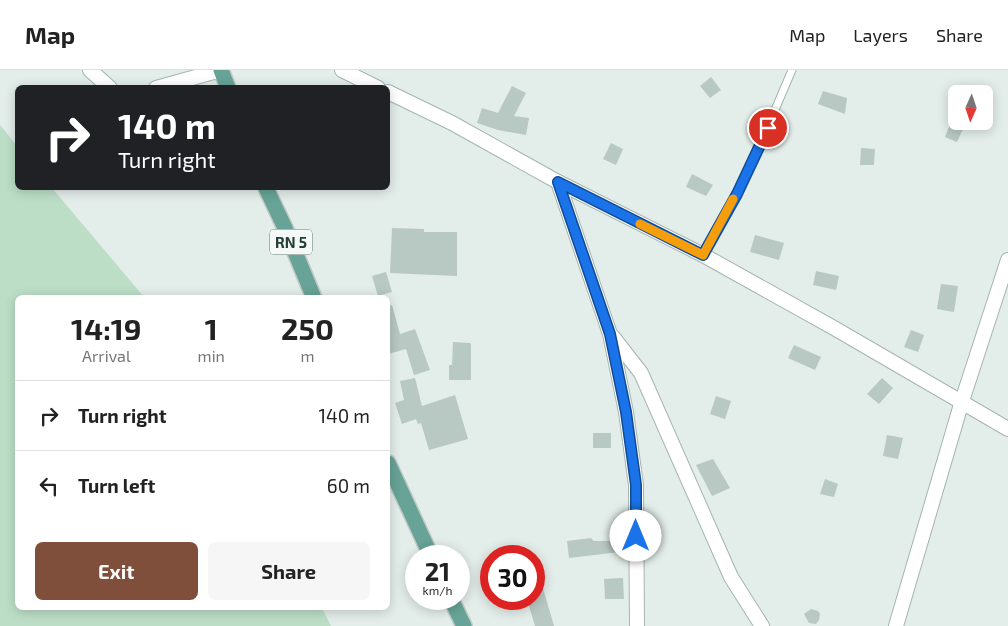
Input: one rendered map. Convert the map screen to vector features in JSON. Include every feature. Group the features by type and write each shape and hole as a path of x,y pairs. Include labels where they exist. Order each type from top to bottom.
{"main road":[{"path":"221,70 227,85"},
{"name":"RN 5","path":"267,190 313,295"},
{"path":"390,468 426,545"},
{"path":"456,610 464,626"}],"street":[{"path":"90,70 107,85"},
{"path":"167,85 221,70"},
{"path":"342,70 372,85"},
{"path":"390,93 452,123 558,182 703,255 834,328 1008,429"},
{"path":"558,182 610,334 626,412 636,485 637,626"},
{"path":"896,626 962,402 1008,260"},
{"path":"610,334 641,373 731,577 762,626"}],"lane":[{"path":"703,255 737,194 792,70"}],"green space":[{"path":"0,125 15,144 15,190 54,190 142,295 15,295 15,610 323,610 331,626 0,626"}],"building":[{"path":"711,77 721,90 710,98 700,86"},
{"path":"512,86 526,93 514,116 529,118 526,135 498,130 477,123 482,108 498,113"},
{"path":"823,91 847,98 845,114 818,104"},
{"path":"948,129 963,130 957,142 945,137"},
{"path":"611,143 623,149 616,165 603,159"},
{"path":"861,148 875,149 874,165 860,165"},
{"path":"692,174 713,185 706,196 686,187"},
{"path":"392,228 424,229 424,232 457,232 457,276 390,273"},
{"path":"755,235 784,243 779,260 750,252"},
{"path":"816,271 839,276 836,290 813,285"},
{"path":"386,272 392,292 378,295 372,276"},
{"path":"941,284 958,286 954,312 937,309"},
{"path":"392,305 400,334 415,329 430,370 414,375 406,349 390,353 390,306"},
{"path":"911,330 924,335 918,352 904,347"},
{"path":"453,342 471,344 471,380 449,380 449,365 452,365"},
{"path":"794,345 821,357 815,370 788,358"},
{"path":"415,378 422,406 455,395 468,439 429,450 421,423 418,424 416,419 402,424 395,403 404,400 400,381"},
{"path":"882,378 893,388 879,404 867,394"},
{"path":"716,396 731,401 725,419 710,414"},
{"path":"593,433 611,433 611,448 593,448"},
{"path":"887,435 903,438 898,459 883,456"},
{"path":"713,459 730,488 712,496 696,465"},
{"path":"825,479 838,484 834,497 820,494"},
{"path":"591,538 594,541 628,541 628,551 569,558 567,541"},
{"path":"623,578 624,599 605,599 604,579"},
{"path":"545,595 554,626 535,626 530,610 545,610"},
{"path":"811,609 818,611 820,614 816,624 809,623 804,614"}],"slow traffic":[{"path":"640,224 703,255 733,199"}],"route":[{"path":"636,536 636,485 626,412 610,334 558,182 703,255 737,194 768,128"}]}
